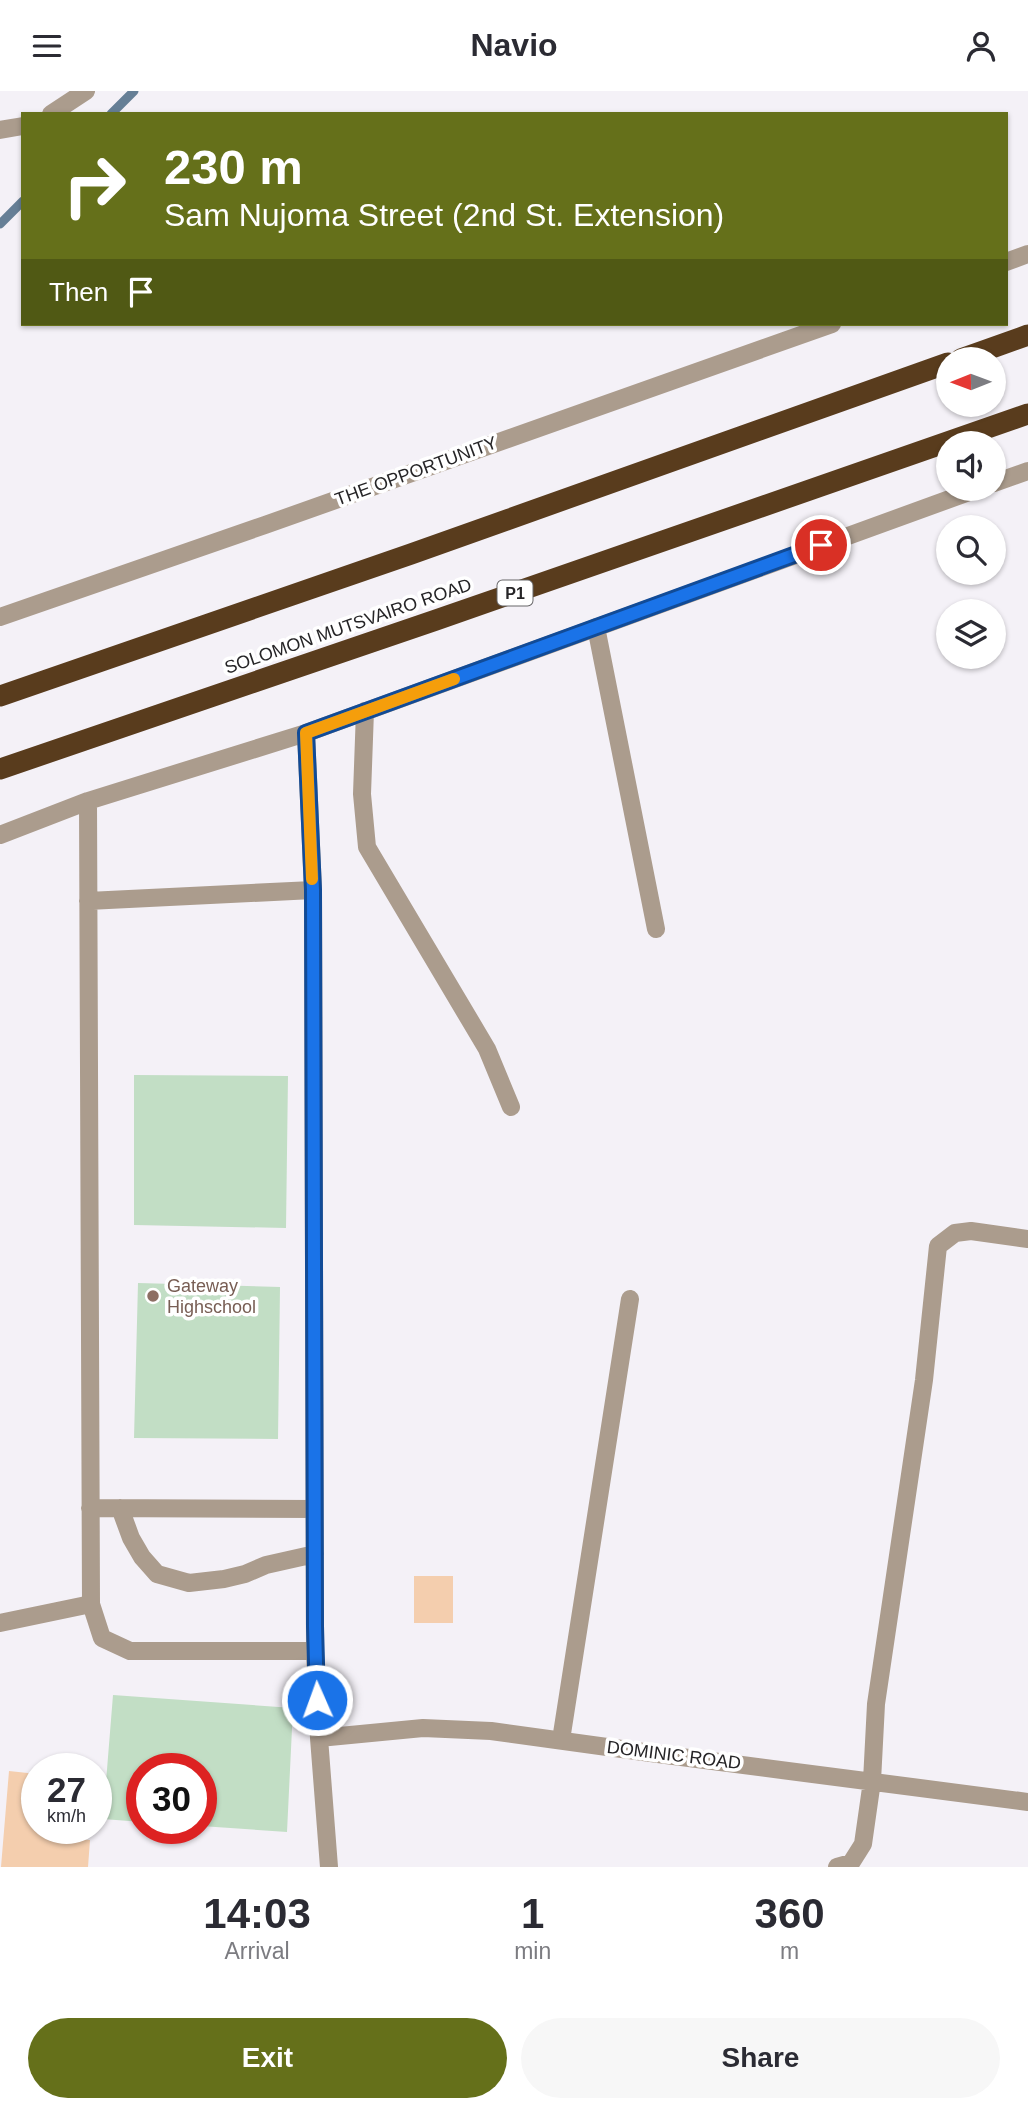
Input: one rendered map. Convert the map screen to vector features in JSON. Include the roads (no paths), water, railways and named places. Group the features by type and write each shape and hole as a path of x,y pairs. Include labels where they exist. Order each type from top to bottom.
{"highway":[{"path":"994,347 1028,335"},
{"path":"0,695 411,554 936,367"},
{"name":"SOLOMON MUTSVAIRO ROAD","path":"0,769 1028,414"}],"street":[{"path":"54,112 86,91"},
{"path":"0,130 21,126"},
{"path":"1008,261 1028,254"},
{"name":"THE OPPORTUNITY","path":"0,617 826,326"},
{"path":"1006,479 1028,471"},
{"path":"0,835 88,801 306,733 944,501"},
{"path":"596,627 656,929"},
{"path":"365,711 362,794 367,847 487,1049 511,1107"},
{"path":"306,733 313,890 315,1651 329,1867"},
{"path":"88,801 91,1604 102,1638 130,1651 315,1651"},
{"path":"88,901 313,890"},
{"path":"837,1867 851,1863 863,1844 872,1781 876,1704 923,1380 938,1246 955,1233 971,1231 1028,1239"},
{"path":"561,1740 630,1299"},
{"path":"90,1509 314,1509"},
{"path":"120,1509 131,1538 142,1557 157,1574 189,1583 224,1579 266,1565 315,1554"},
{"path":"0,1623 91,1604"},
{"name":"DOMINIC ROAD","path":"319,1738 423,1728 491,1731 1028,1802"}],"waterway":[{"path":"113,112 134,91"},
{"path":"0,224 21,203"}],"place":[{"name":"Gateway Highschool","path":"153,1296"}]}
